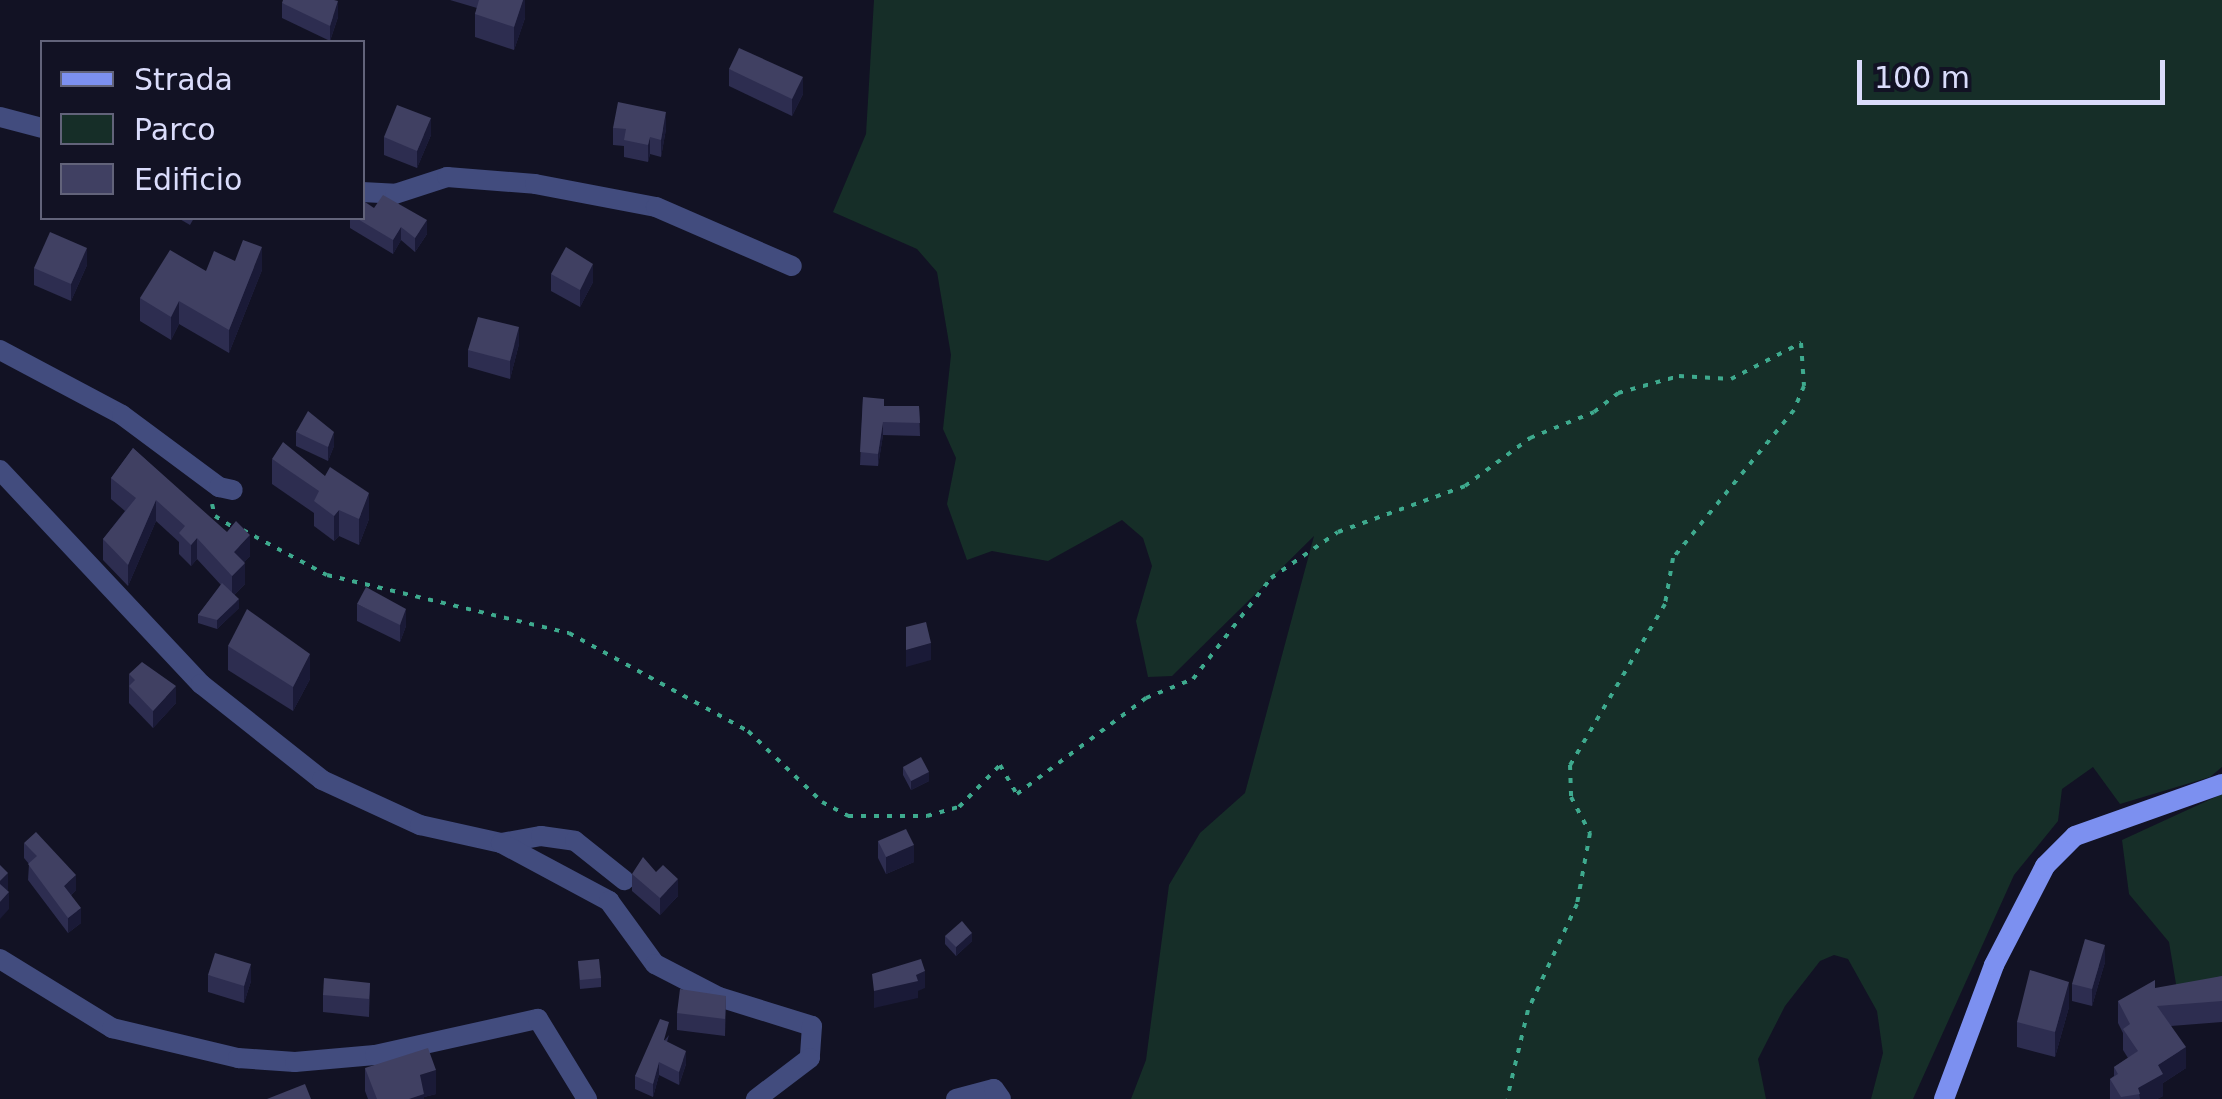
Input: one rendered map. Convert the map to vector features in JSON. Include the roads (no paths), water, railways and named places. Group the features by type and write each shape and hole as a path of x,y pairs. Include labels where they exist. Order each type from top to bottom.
{"street":[{"path":"0,117 40,127"},
{"path":"365,192 395,194 447,177 535,184 656,207 792,266"},
{"path":"0,350 122,415 202,476 233,490"},
{"path":"0,470 174,658 322,780 420,825 501,844 609,902 653,955 656,964 718,998 812,1026 810,1058 756,1099"},
{"path":"1944,1099 1994,965 2045,866 2075,836 2222,784"},
{"path":"501,844 541,836 575,841 624,880"},
{"path":"0,959 112,1028 238,1058 295,1062 375,1055 538,1019 587,1099"},
{"path":"956,1099 994,1089 1001,1099"}]}
